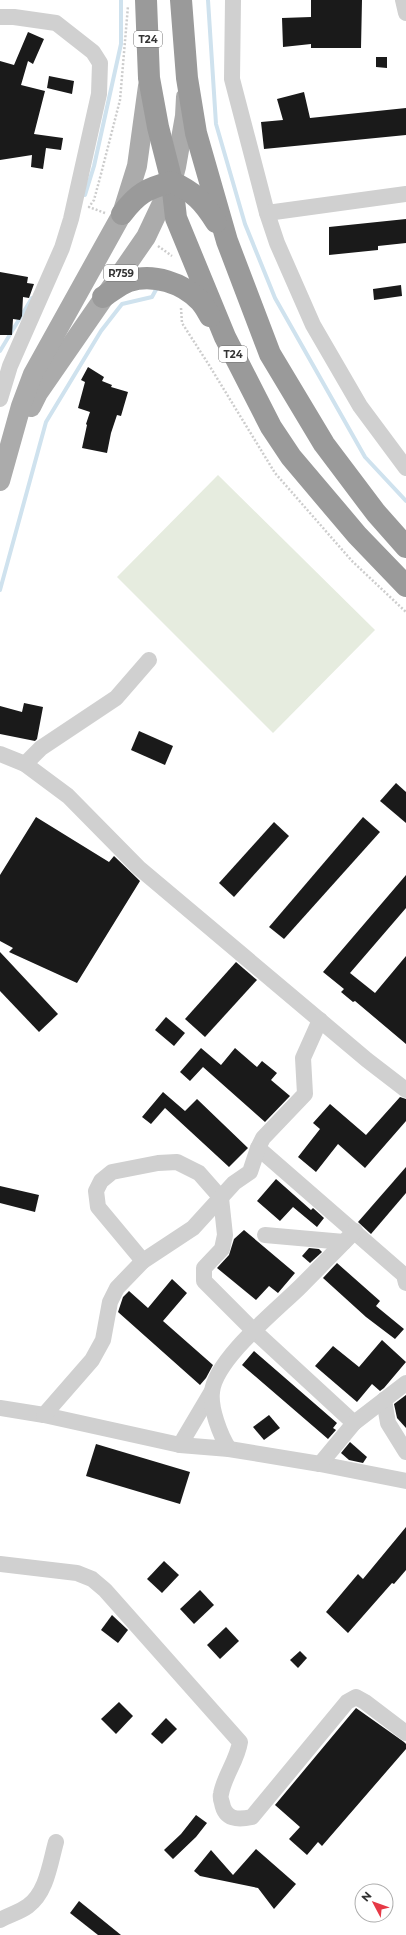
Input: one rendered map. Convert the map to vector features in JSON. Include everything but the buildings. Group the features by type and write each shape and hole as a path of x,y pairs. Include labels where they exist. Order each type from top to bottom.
{"highway":[{"name":"T24","path":"146,0 149,78 158,127 172,182 176,218 225,337 271,427 291,457 357,535 406,586"},
{"path":"181,0 187,78 196,133 227,240 270,354 324,444 376,513 406,547"},
{"path":"122,214 135,198 153,187 172,182 194,193 206,205 227,240"},
{"path":"103,297 128,281 143,278 161,280 179,286 200,301 225,337"}],"main road":[{"name":"R759","path":"0,481 21,406 33,374 122,214 137,166 149,78"},
{"name":"R759","path":"9,449 38,393 103,297 146,237 172,182 176,167 185,116 187,78"}],"street":[{"path":"232,0 232,79 267,213 277,243 313,325 360,406 406,468"},
{"path":"403,0 406,13"},
{"path":"0,17 14,17 56,23 93,52 100,63 99,94 72,219 62,248 10,366 0,399"},
{"path":"267,213 406,194"},
{"path":"10,366 33,374"},
{"path":"25,764 41,748 116,698 149,660"},
{"path":"0,754 25,764 68,796 139,868 406,1090"},
{"path":"44,1414 92,1360 103,1340 110,1302 117,1288 143,1261 193,1228 234,1183 250,1172 263,1138 305,1094 303,1058 320,1020"},
{"path":"258,1148 350,1237 404,1275 406,1283"},
{"path":"143,1261 98,1207 96,1191 101,1181 112,1172 158,1163 177,1162 199,1173 221,1198 225,1235 222,1249 204,1268 204,1281 253,1330 354,1423"},
{"path":"265,1235 350,1237"},
{"path":"180,1445 212,1391 217,1376 230,1356 253,1330 301,1286 350,1237"},
{"path":"320,1464 354,1423 406,1383"},
{"path":"212,1391 216,1419 224,1442 229,1449"},
{"path":"384,1400 388,1423 406,1452"},
{"path":"0,1408 44,1414 180,1445 229,1449 320,1464 406,1481"},
{"path":"0,1564 77,1574 92,1579 105,1590 240,1742 239,1751 220,1795 223,1810 230,1817 240,1820 252,1817 347,1702 356,1697 365,1702 406,1733"},
{"path":"0,1920 27,1906 38,1896 47,1875 56,1842"}],"shaded area":[{"path":"218,475 375,630 273,733 117,577"}],"waterway":[{"path":"85,195 94,166 121,44 121,0"},
{"path":"208,0 216,124 245,224 275,298 365,457 406,501"},
{"path":"0,590 46,422 101,331 122,304 152,297 158,286"},
{"path":"0,351 32,298"}]}
